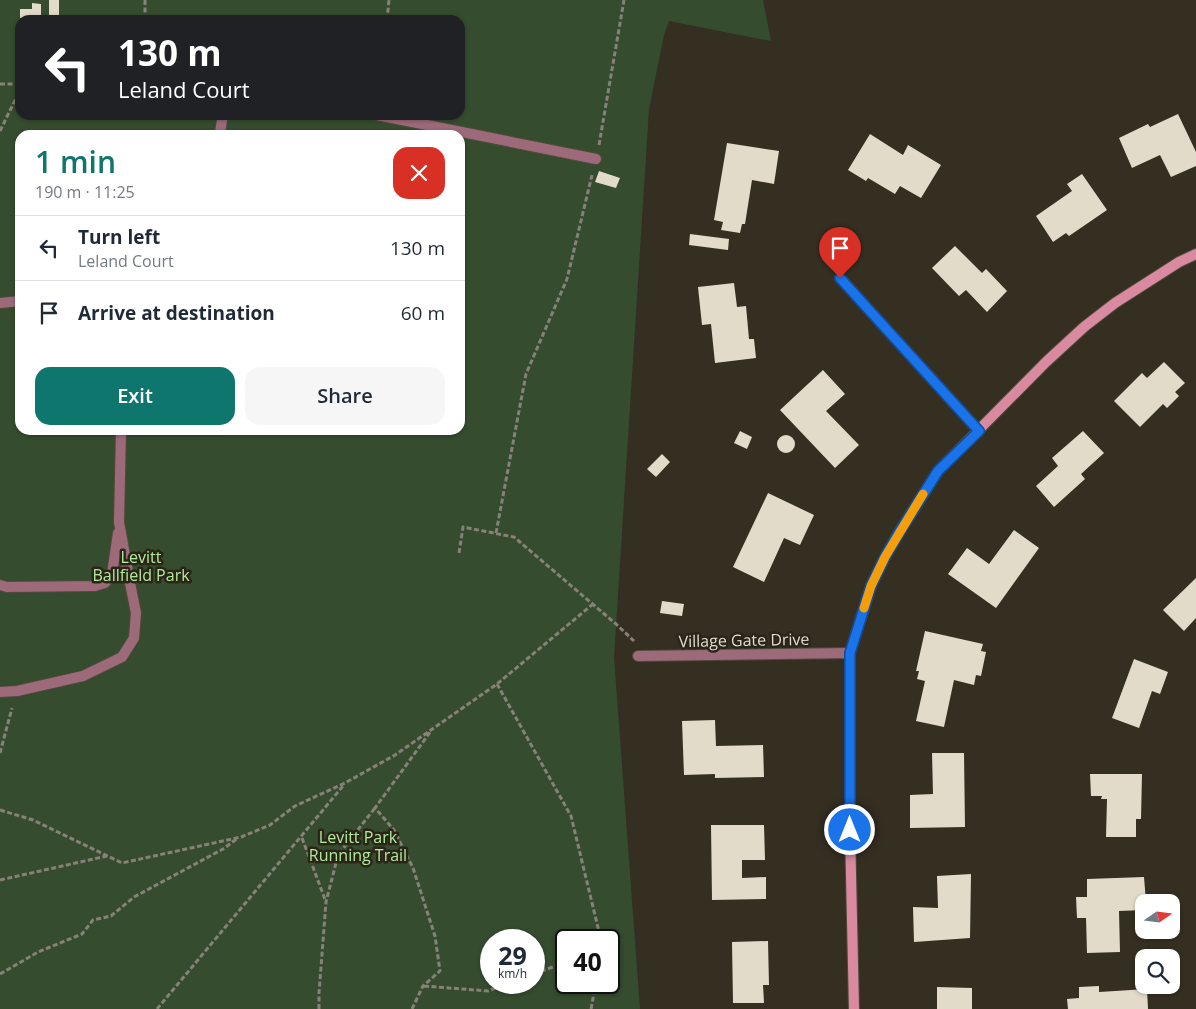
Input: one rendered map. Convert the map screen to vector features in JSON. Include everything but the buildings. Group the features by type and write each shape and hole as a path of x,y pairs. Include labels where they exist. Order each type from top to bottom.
{"street":[{"path":"402,120 452,130"},
{"path":"465,133 596,159"},
{"path":"854,1009 850,830 850,653 871,586 896,538 938,471 1046,362 1084,327 1115,303 1179,262 1196,254"},
{"path":"840,278 979,431"},
{"path":"0,303 15,302"},
{"path":"0,585 7,587 60,587 95,586 105,583 112,574 119,522 121,435"},
{"path":"0,692 17,691 82,676 122,657 134,638 136,614 119,522"},
{"name":"Village Gate Drive","path":"638,656 850,653"}],"path":[{"path":"145,0 145,15"},
{"path":"388,15 390,0"},
{"path":"496,533 526,374 568,279 596,159 624,0"},
{"path":"0,84 15,84"},
{"path":"0,131 15,100"},
{"path":"459,553 463,526 514,537 616,624 649,656"},
{"path":"0,810 33,820 122,862 241,837 270,825 295,806 345,783 395,755 497,684 593,604"},
{"path":"497,684 571,816 598,929"},
{"path":"0,753 17,691"},
{"path":"319,1009 326,902 338,855 376,808 432,729"},
{"path":"157,1009 345,783"},
{"path":"376,808 394,830 413,868 435,936 440,971 423,986 412,1009"},
{"path":"0,974 38,952 82,934 93,920 111,916 134,897 223,849 241,837"},
{"path":"301,837 326,902"},
{"path":"0,880 108,856"},
{"path":"423,986 480,990"},
{"path":"591,1009 594,994"}],"green space":[{"path":"0,0 763,0 771,41 669,21 664,35 649,109 614,657 640,1009 0,1009"}],"slow traffic":[{"path":"864,608 871,586 885,557 923,494"}],"route":[{"path":"840,278 979,431 938,471 900,531 871,586 850,653 850,830"}],"park label":[{"name":"Levitt Ballfield Park","path":"141,566"},
{"name":"Levitt Park Running Trail","path":"358,846"}]}
